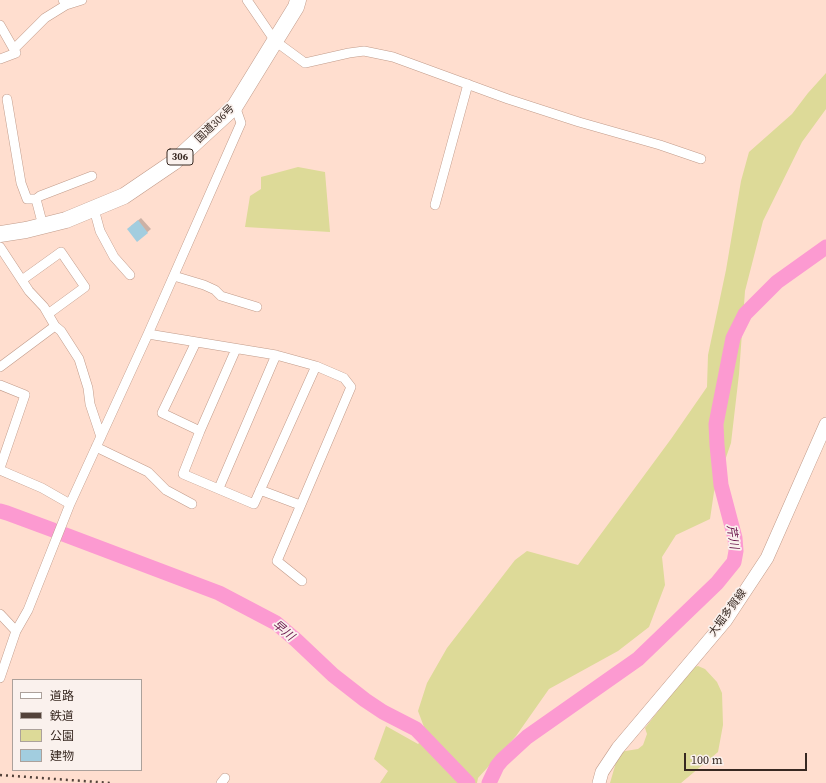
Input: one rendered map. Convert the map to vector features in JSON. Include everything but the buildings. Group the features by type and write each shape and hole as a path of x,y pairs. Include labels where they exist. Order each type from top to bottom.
{"highway":[{"name":"国道306号","path":"0,234 26,230 66,220 124,196 174,162 235,106 296,7 298,0"}],"main road":[{"name":"大堀多賀線","path":"598,783 602,772 618,748 726,620 766,558 826,424"}],"street":[{"path":"14,49 45,18 64,3 82,0"},
{"path":"246,0 275,42 305,63 349,52 364,51 393,57 508,99 701,159"},
{"path":"0,25 16,53 0,59"},
{"path":"436,205 468,84"},
{"path":"7,98 21,182 27,199 36,199 40,196 92,176"},
{"path":"0,677 16,631 28,610 70,504 148,334 241,123 235,106"},
{"path":"36,199 43,226"},
{"path":"94,208 103,237 114,257 130,275"},
{"path":"0,247 29,291 44,307 55,326 61,330 79,359 88,388 90,404 101,437"},
{"path":"22,280 61,252 85,287 48,314"},
{"path":"174,276 204,285 215,290 222,296 257,307"},
{"path":"0,367 55,326"},
{"path":"148,334 276,355 316,366 344,378 351,387 277,561 302,581"},
{"path":"196,342 162,413 200,431"},
{"path":"236,349 183,474 254,504 316,366"},
{"path":"219,488 276,355"},
{"path":"0,385 25,396 0,469 42,488 70,504"},
{"path":"96,447 148,472 166,490 192,504"},
{"path":"260,490 300,505"},
{"path":"0,614 16,631"}],"green space":[{"path":"826,73 826,109 802,142 763,221 745,291 739,374 731,443 714,492 710,519 676,535 662,557 665,585 649,627 618,651 549,689 516,736 478,778 477,783 380,783 388,771 374,759 386,726 418,744 427,735 418,711 427,683 447,648 515,560 527,551 578,565 671,439 707,387 708,355 726,270 741,181 749,152 792,114"},
{"path":"298,167 325,172 330,232 245,227 250,196 261,189 261,177"},
{"path":"698,666 705,669 717,682 722,693 723,725 718,752 681,783 610,783 619,752 638,749 643,745 647,734 645,728 692,668"}],"waterway":[{"name":"芹川","path":"489,783 497,766 527,737 638,659 717,583 734,562 736,551 735,538 721,485 716,424 733,338 745,314 777,282 826,247"},
{"name":"早川","path":"0,511 53,530"},
{"name":"早川","path":"63,534 219,593 276,623 333,675 365,700 383,712 416,729 468,783"}],"railway":[{"path":"0,775 111,783"}]}
